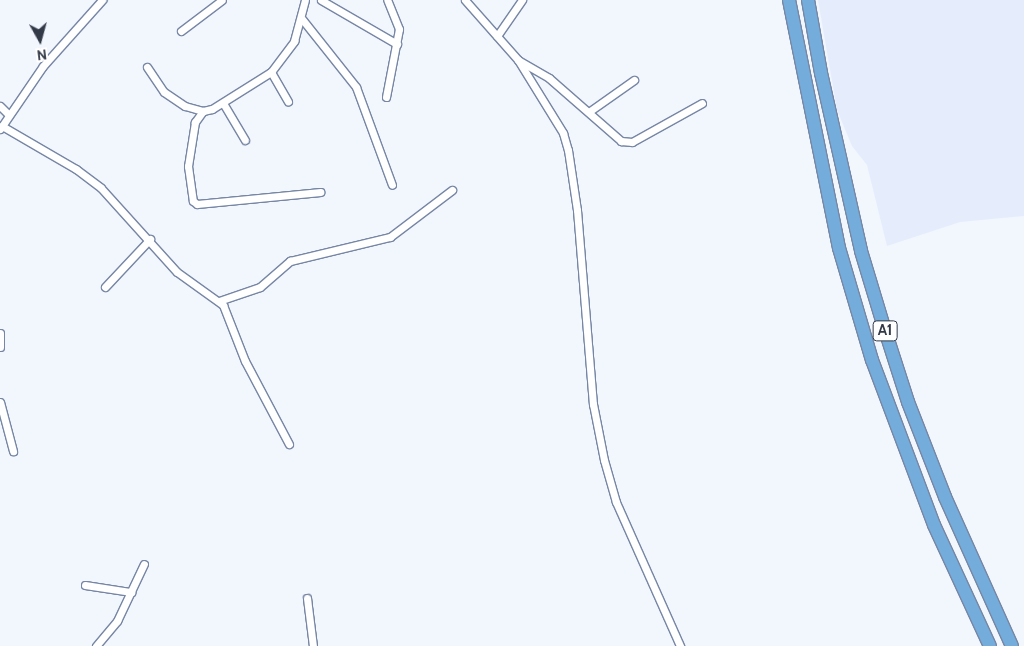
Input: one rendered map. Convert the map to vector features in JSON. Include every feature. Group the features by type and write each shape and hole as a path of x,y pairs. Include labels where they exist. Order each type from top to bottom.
{"highway":[{"name":"A1","path":"790,0 839,248 860,323 909,464 990,646"},
{"name":"A1","path":"808,0 821,73 861,250 883,324 908,402 945,497 1012,646"}],"street":[{"path":"102,0 42,66 8,114 1,128 76,169 101,188 150,239 178,272 219,301 226,310 246,361 289,444"},
{"path":"181,32 222,0"},
{"path":"305,0 302,19 294,41 271,72 223,103 203,112 195,122 188,166 193,201 197,204 320,192"},
{"path":"320,0 397,44"},
{"path":"386,97 397,44 398,22 387,0"},
{"path":"465,0 518,60 563,133 568,150 577,210 594,404 604,460 616,502 680,646"},
{"path":"497,36 522,0"},
{"path":"302,19 356,87 392,185"},
{"path":"518,60 549,78 626,143 702,103"},
{"path":"148,67 164,92 185,106 203,112"},
{"path":"271,72 288,102"},
{"path":"590,111 634,80"},
{"path":"223,103 245,140"},
{"path":"0,106 8,114"},
{"path":"219,301 260,287 290,261 390,237 452,190"},
{"path":"106,287 150,239"},
{"path":"0,333 0,347"},
{"path":"0,402 13,451"},
{"path":"96,646 117,621 144,564"},
{"path":"85,585 131,592"},
{"path":"307,598 313,646"}],"shaded area":[{"path":"818,0 1024,0 1024,216 960,222 887,246 867,165 852,146 837,110"}]}
